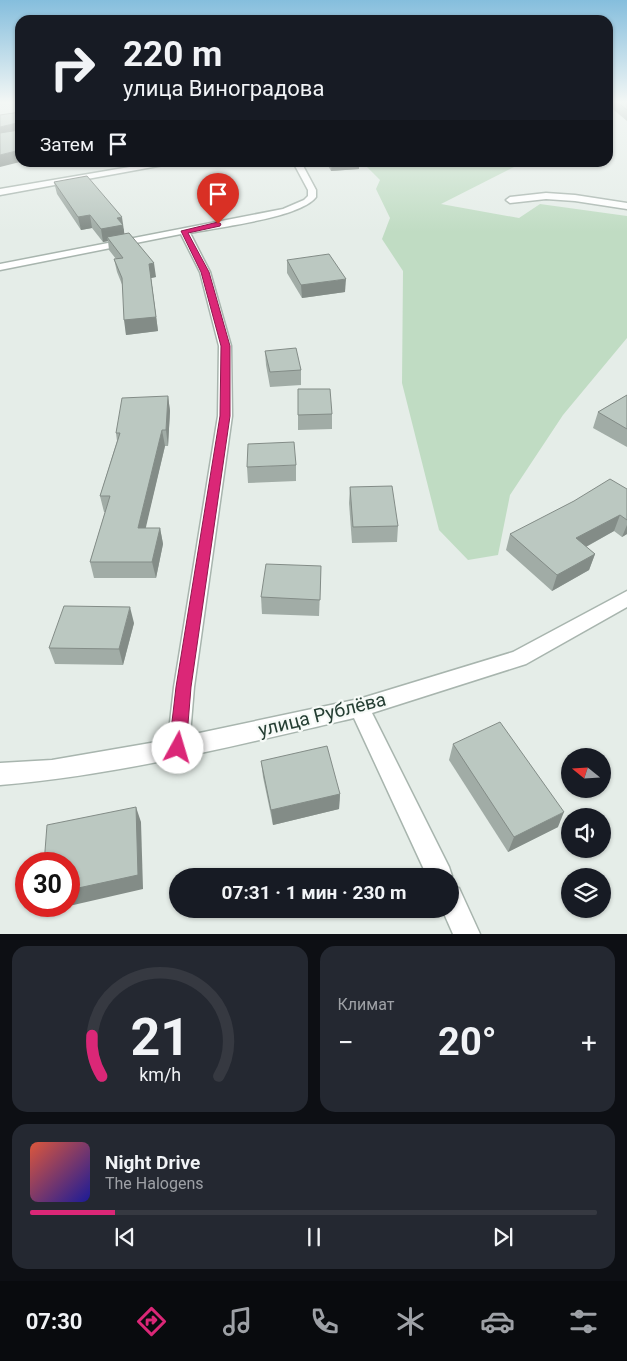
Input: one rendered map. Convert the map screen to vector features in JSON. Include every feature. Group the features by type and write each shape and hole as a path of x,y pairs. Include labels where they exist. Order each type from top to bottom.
{"street":[{"path":"0,192 147,167"},
{"path":"0,267 285,210 307,202 312,197 312,190 299,167"},
{"path":"510,200 546,196 610,202 627,206"},
{"path":"178,748 184,687 225,416 225,346 205,272 184,231"},
{"name":"улица Рублёва","path":"0,774 52,770 178,748 359,708 519,658 627,598"},
{"path":"359,708 436,868"},
{"path":"459,917 467,934"}],"green space":[{"path":"367,167 514,167 441,204 519,218 540,204 627,216 627,338 563,415 510,495 498,555 468,560 439,530 402,383 403,271 382,239 390,218 376,189 380,180"}],"building":[{"path":"0,145 15,145 15,151 0,155"},
{"path":"87,176 122,217 117,218 123,225 101,229 90,215 78,217 54,182"},
{"path":"129,233 154,263 149,264 156,317 124,320 122,278 114,259 123,258 107,237"},
{"path":"329,254 346,279 301,285 287,260"},
{"path":"296,348 301,370 270,372 265,351"},
{"path":"298,389 330,389 332,414 298,415"},
{"path":"627,395 627,429 598,412"},
{"path":"168,396 166,430 162,430 138,528 160,528 152,562 90,562 110,496 100,496 120,433 116,433 122,398"},
{"path":"294,442 296,465 247,467 248,444"},
{"path":"610,479 627,489 627,520 620,515 576,538 595,554 557,575 510,534 574,501"},
{"path":"392,486 398,526 353,527 350,487"},
{"path":"266,564 321,566 320,600 261,597"},
{"path":"64,606 130,607 119,649 49,648"},
{"path":"500,722 561,808 561,814 514,837 453,744"},
{"path":"327,746 340,794 271,810 261,761"},
{"path":"136,807 138,875 80,888 80,852 45,852 47,825"}],"route":[{"path":"178,748 184,687 225,416 225,346 205,272 184,231 218,224"}]}
